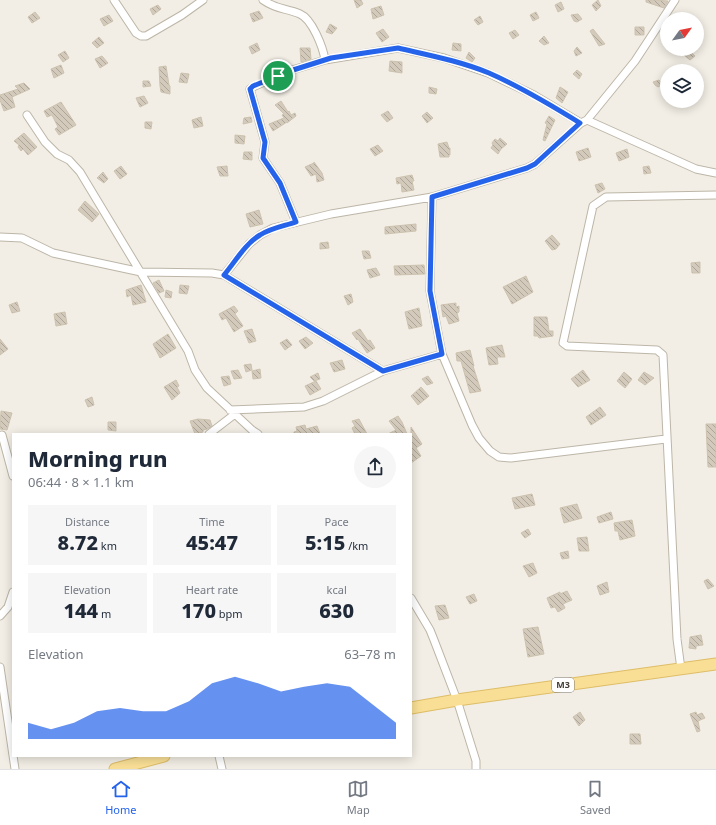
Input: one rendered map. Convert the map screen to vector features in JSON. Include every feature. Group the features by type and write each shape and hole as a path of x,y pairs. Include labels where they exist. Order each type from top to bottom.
{"main road":[{"name":"M3","path":"412,708 457,700 716,664"},
{"path":"115,769 160,757"}],"street":[{"path":"114,0 136,33 141,36 146,36 182,15 203,0"},
{"path":"263,0 270,5 301,14 306,18 315,32 325,60"},
{"path":"224,275 249,244 260,235 274,228 339,212 432,197 527,168 535,164 584,122 635,61 676,0"},
{"path":"296,222 280,183 263,158 265,142 250,89 253,86 290,71 325,60 398,48 444,58 488,73 534,95 584,122 696,169 716,173"},
{"path":"27,116 45,142 57,154 69,160 80,172 188,351 195,370 207,388 257,433"},
{"path":"681,669 677,639 666,439 664,359 661,352 657,350 567,346 563,343 593,206 606,197 716,195"},
{"path":"432,197 430,291 442,354 472,425 486,446 499,457 511,458 666,439"},
{"path":"0,237 22,238 53,253 141,272 212,273 224,275 383,371"},
{"path":"210,433 232,412 304,407 323,401 383,371 442,354"},
{"path":"2,435 12,472"},
{"path":"0,616 8,607 12,595"},
{"path":"412,600 430,630 457,700 476,761 476,769"},
{"path":"0,667 12,749"},
{"path":"13,757 15,769"},
{"path":"219,757 222,769"}],"building":[{"path":"354,0 361,0 363,4 357,8"},
{"path":"598,0 601,6 596,11 592,5"},
{"path":"646,0 668,1 664,8 646,2"},
{"path":"561,2 564,9 558,12 555,5"},
{"path":"158,5 161,9 153,15 150,9"},
{"path":"381,6 384,15 373,19 371,9"},
{"path":"259,11 263,18 253,22 250,14"},
{"path":"35,12 40,18 32,23 28,17"},
{"path":"536,12 539,18 533,21 530,15"},
{"path":"578,14 582,19 577,22 574,21 571,15"},
{"path":"109,15 113,21 104,26 100,19"},
{"path":"480,16 483,22 478,25 474,20"},
{"path":"330,24 337,28 332,34 326,32"},
{"path":"635,27 644,27 644,35 635,35"},
{"path":"383,29 389,37 382,42 376,33"},
{"path":"593,29 605,44 599,46 590,31"},
{"path":"515,30 519,35 513,39 509,33"},
{"path":"544,36 549,43 544,45 539,41"},
{"path":"99,37 104,43 97,48 92,43"},
{"path":"257,43 260,50 252,54 249,47"},
{"path":"453,43 461,44 461,51 452,50"},
{"path":"577,47 582,53 576,56 574,51"},
{"path":"300,48 310,48 311,59 301,62"},
{"path":"65,51 69,58 63,62 58,55"},
{"path":"469,52 475,58 472,62 466,58"},
{"path":"102,56 108,63 100,68 95,59"},
{"path":"685,56 695,56 690,60"},
{"path":"390,61 402,62 402,73 389,71"},
{"path":"284,64 285,67 276,71 274,67"},
{"path":"61,65 64,73 54,78 51,69"},
{"path":"166,66 170,94 161,92 160,86 159,67"},
{"path":"577,70 582,74 579,79 573,74"},
{"path":"181,73 189,74 187,83 179,82"},
{"path":"659,80 660,86 658,87 653,82"},
{"path":"143,81 149,81 151,86 143,87"},
{"path":"24,83 30,89 12,97 15,107 4,111 0,100 0,95 18,89 15,86"},
{"path":"429,87 437,89 436,94 429,93"},
{"path":"560,87 568,92 562,103 556,98"},
{"path":"144,96 148,103 140,107 136,98"},
{"path":"281,101 291,115 295,113 296,116 273,131 269,124 284,118 282,115 284,114 275,105"},
{"path":"61,102 76,125 59,135 55,129 58,127 52,115 47,117 44,111"},
{"path":"388,111 393,118 387,122 381,115"},
{"path":"427,112 433,118 427,123 422,116"},
{"path":"549,116 555,120 545,141 543,140 547,124 545,123"},
{"path":"201,117 203,126 194,128 192,120"},
{"path":"251,117 252,122 243,124 244,118"},
{"path":"145,122 152,122 151,129 145,128"},
{"path":"24,133 37,147 28,155 23,149 21,151 18,147 19,145 14,141"},
{"path":"235,135 245,136 244,144 235,143"},
{"path":"500,138 507,144 498,154 491,148 495,139 498,141"},
{"path":"447,142 450,148 450,155 449,157 440,157 438,144"},
{"path":"378,145 383,151 375,156 370,149"},
{"path":"588,148 591,157 579,161 576,152"},
{"path":"627,149 629,157 619,161 616,153"},
{"path":"244,152 252,152 252,160 243,159"},
{"path":"314,162 322,173 324,180 317,182 316,174 311,176 305,167"},
{"path":"121,166 127,174 120,179 114,171"},
{"path":"227,166 228,176 220,176 217,167"},
{"path":"649,166 651,173 644,174 643,167"},
{"path":"103,172 108,179 104,183 97,178"},
{"path":"412,175 414,190 402,192 401,183 397,184 396,178"},
{"path":"602,183 605,189 598,193 595,185"},
{"path":"85,201 99,214 92,222 78,210"},
{"path":"259,210 263,224 250,227 246,214"},
{"path":"416,224 416,231 385,234 385,227"},
{"path":"552,235 560,244 556,249 552,250 545,241"},
{"path":"328,242 329,248 320,249 320,243"},
{"path":"362,251 369,251 371,258 364,259"},
{"path":"700,262 700,273 692,273 691,263"},
{"path":"424,265 425,274 395,275 394,266"},
{"path":"376,268 380,275 370,278 367,270"},
{"path":"526,276 533,292 512,304 503,287"},
{"path":"159,280 164,291 159,293 153,283"},
{"path":"141,285 146,302 133,305 131,295 127,297 126,290"},
{"path":"180,285 189,286 187,294 179,293"},
{"path":"166,290 172,292 171,298 165,297"},
{"path":"351,294 353,302 348,305 344,296"},
{"path":"17,302 20,311 12,313 9,305"},
{"path":"456,303 456,307 459,306 459,312 457,313 459,321 449,324 446,316 443,317 441,305"},
{"path":"234,306 238,311 235,314 243,326 234,332 226,318 222,320 219,314"},
{"path":"419,308 422,326 409,329 405,312"},
{"path":"65,312 67,324 56,326 54,314"},
{"path":"534,317 547,317 549,331 553,331 553,336 539,338 538,336 534,336"},
{"path":"252,329 256,341 249,343 244,331"},
{"path":"360,329 375,348 367,353 352,333"},
{"path":"168,334 176,348 160,358 153,344"},
{"path":"306,337 313,343 305,349 299,341"},
{"path":"0,339 8,349 0,355"},
{"path":"287,339 292,345 285,350 280,343"},
{"path":"502,345 505,357 497,357 498,364 489,365 486,348"},
{"path":"470,350 473,366 481,391 470,393 461,361 457,361 456,353"},
{"path":"342,360 345,369 334,372 330,363"},
{"path":"251,364 252,370 246,372 244,365"},
{"path":"260,369 261,378 253,379 252,371"},
{"path":"238,370 242,378 234,379 231,371"},
{"path":"583,370 590,380 578,387 571,379"},
{"path":"624,372 632,379 625,388 617,381"},
{"path":"644,372 654,378 645,385 638,380"},
{"path":"318,373 320,379 314,381 310,377"},
{"path":"229,376 231,384 224,386 221,377"},
{"path":"428,376 433,383 427,385 422,379"},
{"path":"176,380 180,393 172,400 164,387"},
{"path":"316,381 321,389 310,395 305,386"},
{"path":"421,387 429,396 418,405 411,396"},
{"path":"92,397 94,405 88,407 85,400"},
{"path":"600,407 606,415 591,425 586,417"},
{"path":"1,411 12,413 7,430 0,429"},
{"path":"398,416 407,433 390,433 396,430 389,421"},
{"path":"198,419 210,420 212,426 203,430 203,432 195,433 190,421"},
{"path":"359,419 366,433 354,433 352,428 355,426 352,421"},
{"path":"108,422 116,422 116,431 108,430"},
{"path":"706,424 716,424 716,467 708,467"},
{"path":"305,425 306,429 317,426 320,433 294,433 297,431 296,427"},
{"path":"411,427 422,444 416,448 421,456 412,462 412,433"},
{"path":"532,494 535,505 515,509 512,498"},
{"path":"577,504 582,518 564,523 560,508"},
{"path":"611,512 613,519 599,523 597,517"},
{"path":"632,520 635,536 620,540 618,531 615,531 614,523"},
{"path":"528,529 531,534 525,538 521,533"},
{"path":"587,537 589,551 579,551 577,538"},
{"path":"568,551 569,558 562,559 560,553"},
{"path":"533,563 537,573 529,577 523,566"},
{"path":"708,579 714,586 708,589 704,581"},
{"path":"607,582 609,592 600,595 597,586"},
{"path":"567,591 572,600 563,604 565,608 558,612 555,607 551,608 547,598 560,592 560,594"},
{"path":"474,594 477,601 470,604 466,597"},
{"path":"445,605 449,618 439,620 435,606"},
{"path":"538,627 544,654 528,657 523,629"},
{"path":"701,635 703,645 696,646 696,649 689,648 690,637"},
{"path":"580,712 585,720 579,726 573,717"},
{"path":"696,712 697,715 702,713 705,718 698,721 700,731 697,732 690,714"},
{"path":"630,734 640,734 641,744 630,744"}],"route":[{"path":"398,48 444,58 488,73 534,95 580,123 535,164 527,168 432,197 430,291 442,354 383,371 224,275 249,244 260,235 274,228 296,222 280,183 263,158 265,142 250,93 250,89 253,86 278,76 331,58 398,48"}]}
